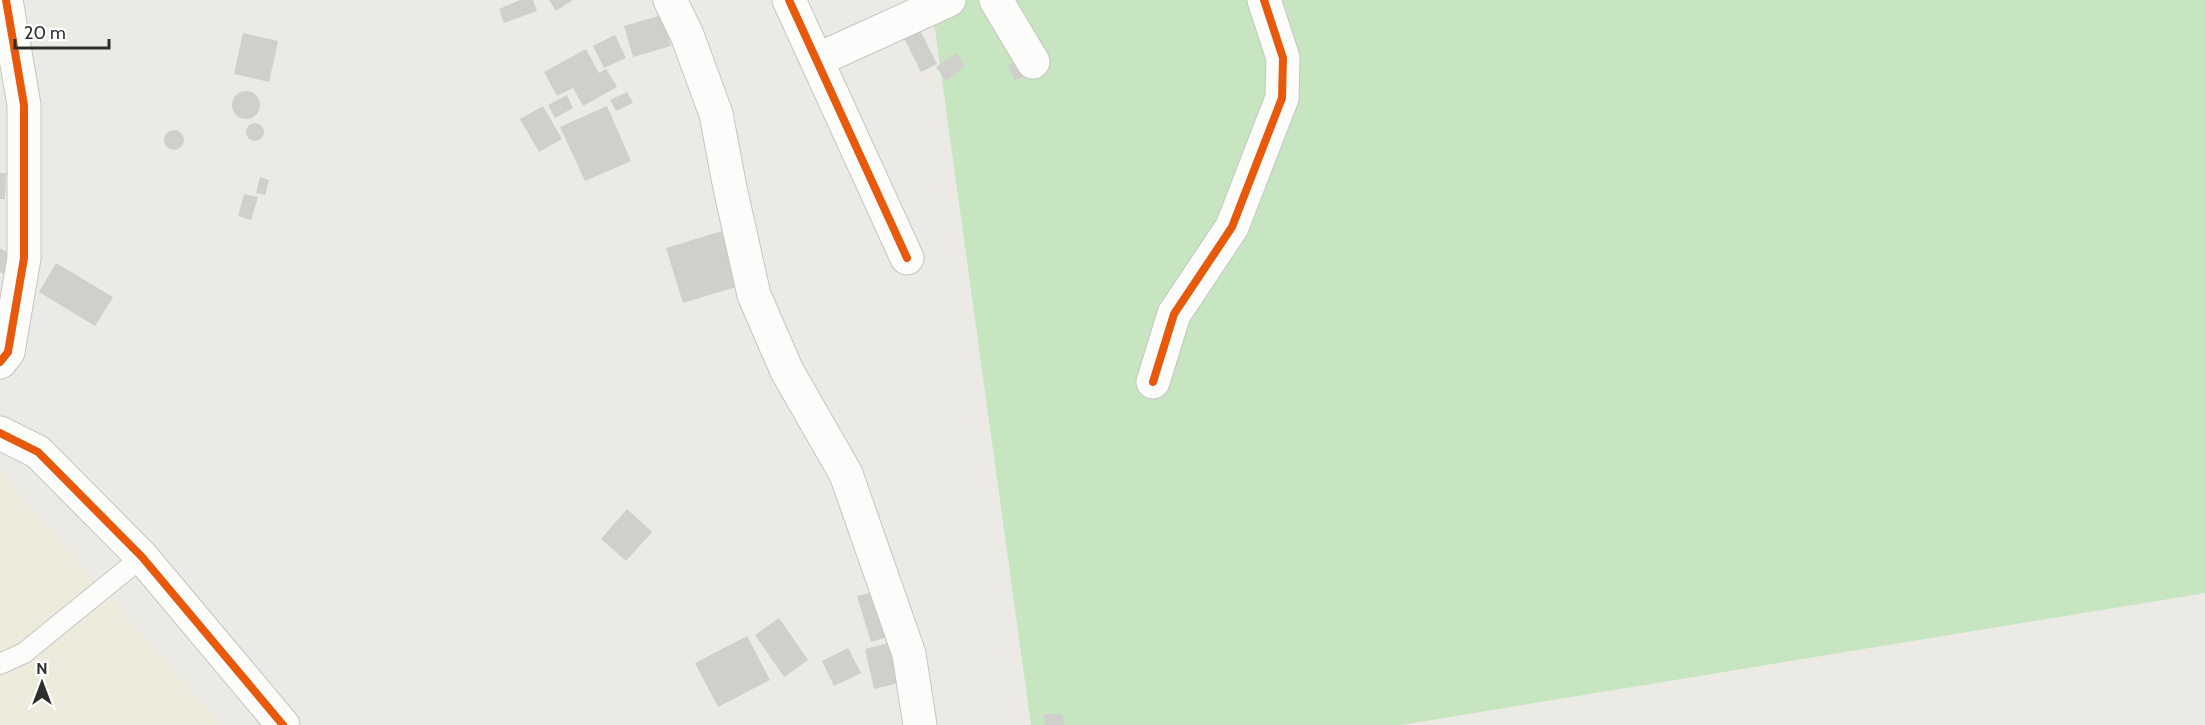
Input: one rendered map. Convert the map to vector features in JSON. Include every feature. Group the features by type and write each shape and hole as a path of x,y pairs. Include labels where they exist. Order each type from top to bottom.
{"street":[{"path":"0,362 8,352 24,258 24,105 6,0"},
{"path":"670,0 687,34 716,114 754,295 787,371 846,474 909,654 920,725"},
{"path":"789,0 907,258"},
{"path":"816,60 949,0"},
{"path":"996,0 1033,62"},
{"path":"1153,382 1174,314 1232,227 1282,98 1283,58 1264,0"},
{"path":"0,433 38,452 142,557 283,725"}],"lane":[{"path":"0,664 24,653 142,557"}],"shaded area":[{"path":"0,473 220,725 0,725"}],"green space":[{"path":"931,0 2205,0 2205,593 1401,725 1031,725"}],"building":[{"path":"520,0 533,0 537,11 504,23 499,9"},
{"path":"549,0 573,0 556,11"},
{"path":"662,15 671,46 633,57 624,26"},
{"path":"918,26 937,64 921,72 902,34"},
{"path":"243,33 278,41 269,82 234,74"},
{"path":"615,35 626,58 604,68 593,46"},
{"path":"586,49 599,73 606,69 617,87 583,106 573,88 557,96 544,72"},
{"path":"956,53 965,66 946,81 936,67"},
{"path":"1021,60 1027,75 1015,81 1008,65"},
{"path":"246,91 256,95 260,105 256,115 246,119 236,115 232,105 236,95"},
{"path":"627,92 633,103 616,111 610,100"},
{"path":"567,95 573,108 555,118 548,105"},
{"path":"543,106 562,139 539,152 520,119"},
{"path":"607,106 631,161 585,181 560,127"},
{"path":"255,123 261,126 264,132 261,138 255,141 249,138 246,132 249,126"},
{"path":"174,130 181,133 184,140 181,147 174,150 167,147 164,140 167,133"},
{"path":"0,173 6,173 5,199 0,199"},
{"path":"260,177 269,180 265,195 256,193"},
{"path":"244,194 258,197 251,220 238,216"},
{"path":"722,231 739,286 683,303 666,248"},
{"path":"0,248 14,256 3,274 0,272"},
{"path":"56,263 113,297 95,326 39,292"},
{"path":"627,509 652,532 626,561 601,539"},
{"path":"873,592 887,637 871,642 857,596"},
{"path":"779,618 808,660 784,677 755,635"},
{"path":"747,636 770,680 718,707 695,663"},
{"path":"892,642 902,682 874,689 865,649"},
{"path":"848,648 861,673 834,686 822,661"},
{"path":"1044,714 1063,714 1064,725 1045,725"}],"cycle path":[{"path":"0,362 8,352 24,258 24,105 6,0"},
{"path":"789,0 907,258"},
{"path":"1153,382 1174,314 1232,227 1282,98 1283,58 1264,0"},
{"path":"0,433 38,452 142,557 283,725"}]}
